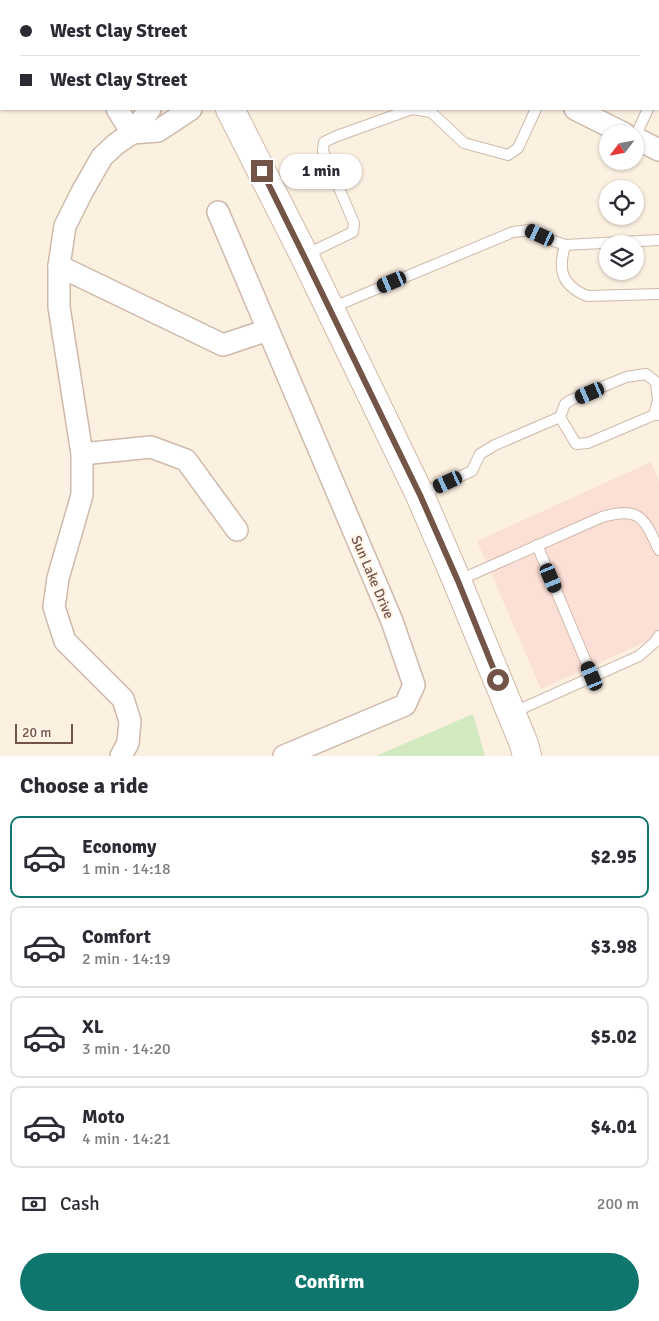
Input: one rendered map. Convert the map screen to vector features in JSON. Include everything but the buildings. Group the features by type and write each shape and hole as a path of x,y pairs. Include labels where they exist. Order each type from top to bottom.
{"main road":[{"path":"231,110 420,495 458,581 511,713 522,752"}],"street":[{"path":"117,110 132,133"},
{"path":"121,756 128,742 130,722 123,699 65,641 54,607 58,578 82,495 82,454 59,307 59,266 65,226 102,157 132,133 149,110"},
{"path":"132,133 158,131 190,110"},
{"path":"577,110 607,125"},
{"path":"644,142 659,150"},
{"name":"Sun Lake Drive","path":"218,212 392,621 414,685 406,705 284,756"},
{"path":"59,266 223,345 268,330"},
{"path":"82,454 151,447 186,460 237,530"}],"lane":[{"path":"304,256 353,232 354,223 323,151 324,142 409,110"},
{"path":"419,110 432,112 464,142 508,155 518,148 536,110"},
{"path":"641,125 648,110"},
{"path":"330,309 513,232 529,230 565,245 659,240"},
{"path":"565,245 561,259 562,273 577,292 587,296 659,294"},
{"path":"420,495 472,471 480,454 495,445 560,417 565,404 572,400 626,377 646,374 656,382 658,400 656,415 588,443 576,444 560,417"},
{"path":"458,581 537,545 615,513 636,514 647,525 659,550"},
{"path":"537,545 592,676"},
{"path":"511,713 639,656 659,636"}],"shaded area":[{"path":"651,462 659,482 659,636 541,689 477,541"}],"green space":[{"path":"473,714 485,756 376,756"}],"route":[{"path":"262,171 420,495 458,581 498,680"}]}
